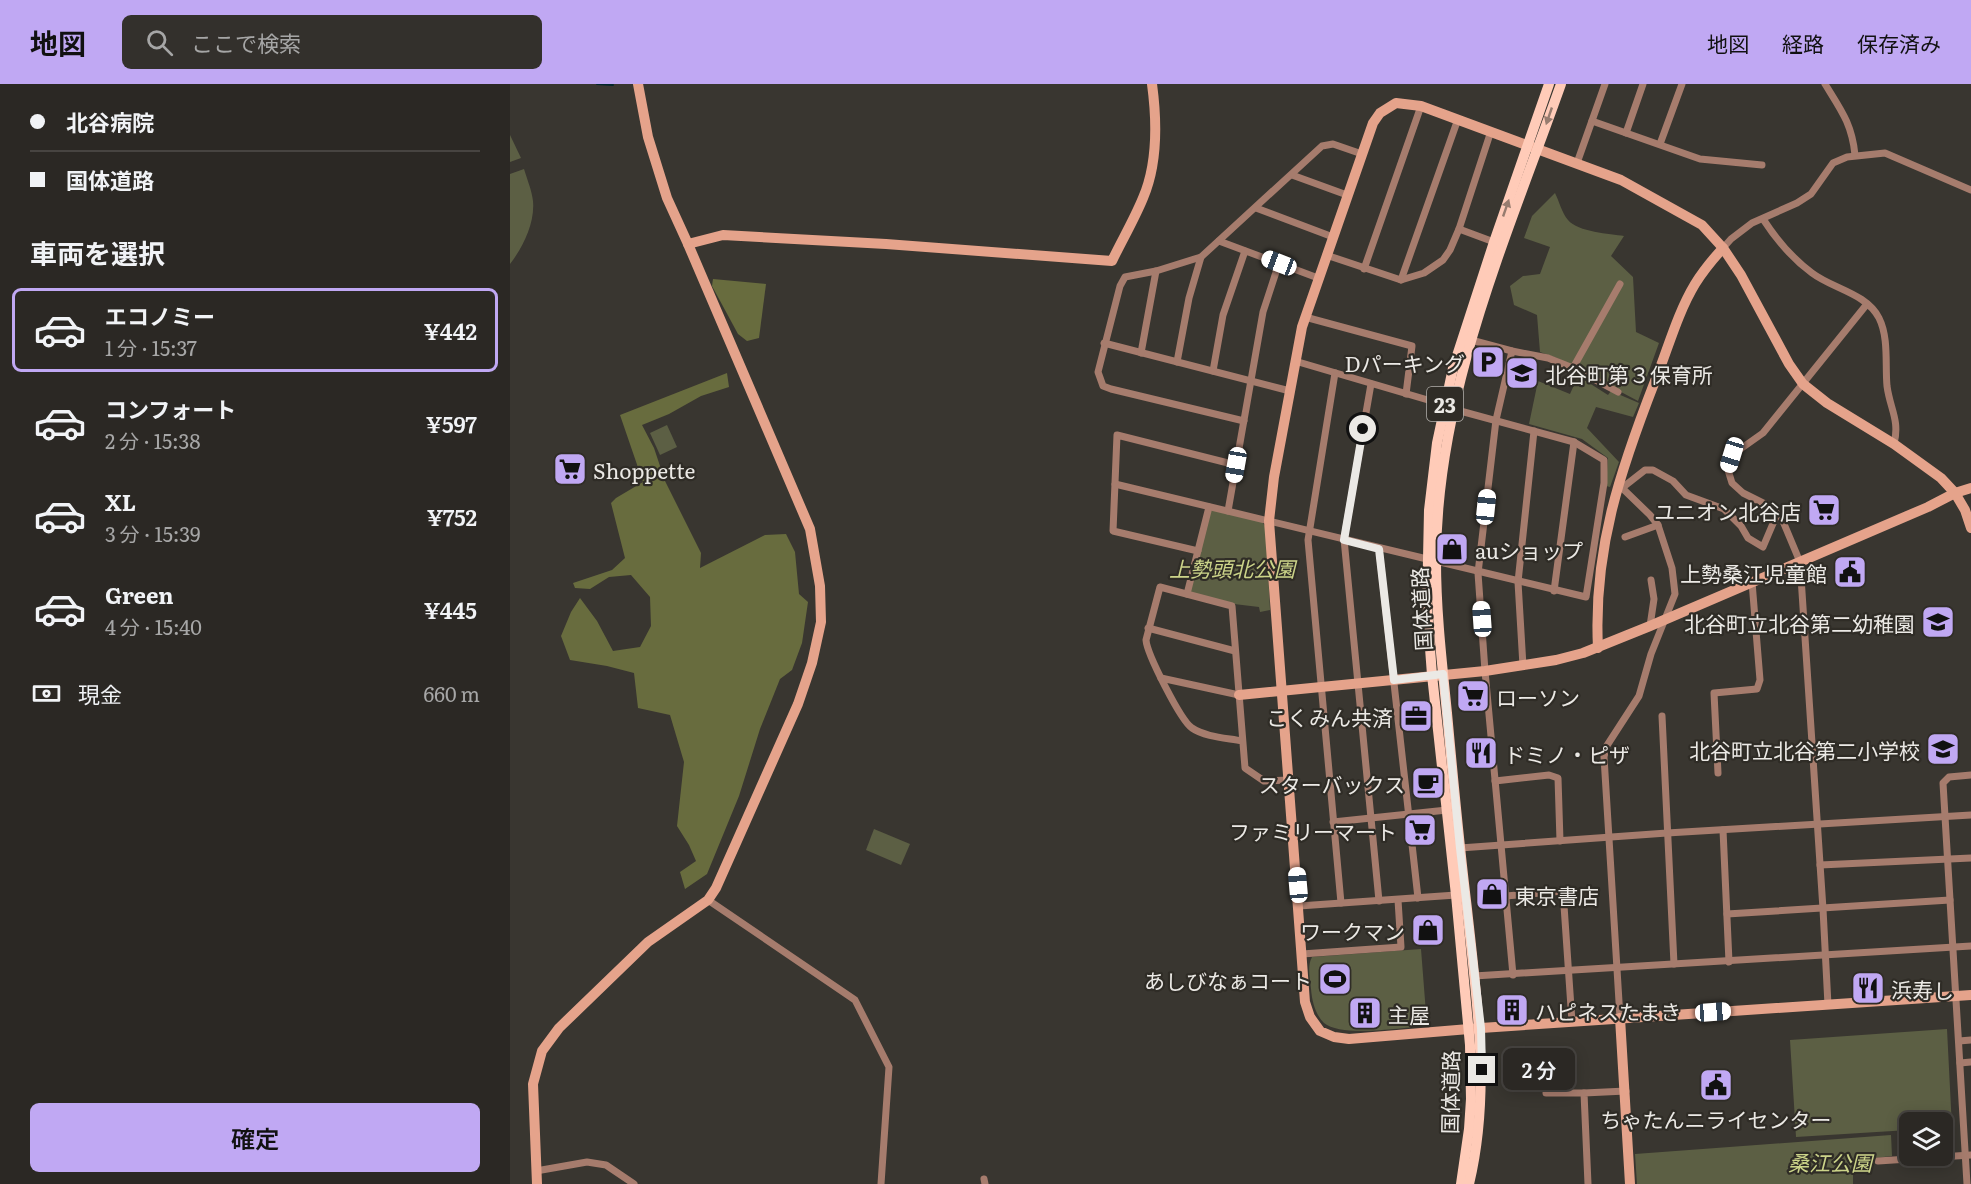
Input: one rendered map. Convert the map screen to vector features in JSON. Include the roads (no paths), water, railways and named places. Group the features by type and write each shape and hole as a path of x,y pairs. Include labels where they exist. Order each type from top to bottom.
{"main road":[{"name":"国体道路","path":"1449,407 1533,146 1549,84"},
{"name":"国体道路","path":"1469,1184 1481,1094 1481,1028 1460,848 1427,608 1432,560 1432,477 1463,334 1494,242 1561,84"},
{"name":"国体道路","path":"1437,675 1447,810 1468,1029 1471,1099 1467,1150 1461,1184"}],"street":[{"path":"537,1184 533,1084 542,1051 559,1028 648,942 708,900 716,888 798,704 812,663 820,622 820,586 810,529 667,198 648,137 638,84"},
{"path":"688,244 723,235 886,244 1112,261 1144,196 1154,151 1156,124 1152,84"},
{"path":"1577,163 1605,84"},
{"path":"1626,133 1643,84"},
{"path":"1660,144 1682,84"},
{"path":"1825,84 1845,116 1853,135 1855,155"},
{"path":"1971,528 1965,510 1955,493 1932,470 1827,403 1803,384 1789,364 1723,248 1712,233 1693,220 1621,180 1421,106 1404,102 1387,106 1373,123 1305,317 1274,477 1269,521 1305,1002 1310,1017 1320,1031 1327,1035 1349,1039 1620,1018 1971,995"},
{"path":"1364,269 1421,106"},
{"path":"1401,280 1458,119"},
{"path":"1592,122 1700,159 1762,165"},
{"path":"1326,255 1401,280 1424,273 1443,260 1458,230 1491,131"},
{"path":"1244,421 1103,386 1098,368 1122,281 1130,275 1156,271 1201,257 1292,175 1312,153 1328,144 1362,154"},
{"path":"1598,648 1597,612 1604,541 1620,486 1679,315 1696,281 1731,239 1752,223 1797,203 1811,194 1836,160 1855,155 1885,153 1971,189"},
{"path":"1292,175 1347,195"},
{"path":"1256,208 1333,237"},
{"path":"1763,219 1781,243 1812,273 1867,304 1880,319 1884,336 1888,397 1897,423 1894,444"},
{"path":"1458,230 1494,242"},
{"path":"1219,241 1318,278"},
{"path":"1213,371 1223,315 1245,251"},
{"path":"1177,362 1201,257"},
{"path":"1228,511 1263,312 1279,263"},
{"path":"1141,353 1156,271"},
{"path":"1574,368 1620,284"},
{"path":"1828,1005 1800,562 1782,519 1771,507 1743,493 1732,483 1728,470 1732,455 1763,433 1867,304"},
{"path":"1305,317 1412,346 1406,394"},
{"path":"1471,340 1512,351 1548,357 1574,368 1618,393"},
{"path":"1104,343 1290,391"},
{"path":"1512,351 1496,420 1478,573 1513,975"},
{"path":"1115,484 1478,573 1586,597 1604,483 1604,460 1574,442 1295,361"},
{"path":"1335,373 1308,540 1341,903"},
{"path":"1371,384 1344,540 1379,901"},
{"path":"1523,666 1518,582 1534,431"},
{"path":"1198,551 1113,531 1118,435 1236,465"},
{"path":"1554,591 1574,442"},
{"path":"1620,486 1645,471 1653,470 1673,481 1686,495 1724,509 1741,526 1748,538 1762,547 1777,514"},
{"path":"1620,486 1650,514 1658,525 1672,568 1675,594 1651,654 1639,696 1606,747 1604,757 1630,1184"},
{"path":"1161,678 1239,694 1485,671 1556,660 1598,648 1664,621 1971,488"},
{"path":"1187,594 1209,507"},
{"path":"1625,537 1658,525"},
{"path":"1379,549 1418,898"},
{"path":"1650,626 1654,599 1651,580"},
{"path":"1718,773 1714,693 1757,689 1760,680 1752,582"},
{"path":"1242,741 1197,731 1189,727 1161,678 1147,649 1146,640 1160,587 1232,606 1245,768 1264,781 1289,780"},
{"path":"1148,628 1235,651"},
{"path":"1662,716 1674,964"},
{"path":"1495,781 1550,775 1558,778 1560,841"},
{"path":"1967,1184 1968,1155 1962,1109 1943,783 1949,777 1971,775"},
{"path":"1333,822 1447,810"},
{"path":"1460,848 1971,815"},
{"path":"1723,830 1730,962"},
{"path":"1821,866 1971,858"},
{"path":"1506,896 1563,891 1572,1022"},
{"path":"1299,906 1456,895"},
{"path":"708,900 855,1000 889,1067 881,1184"},
{"path":"1302,954 1401,947 1398,900"},
{"path":"1727,914 1950,900"},
{"path":"1474,976 1971,946"},
{"path":"1959,1041 1971,1040"},
{"path":"1960,1063 1971,1062"},
{"path":"1546,1093 1626,1091"},
{"path":"1584,1093 1588,1184"},
{"path":"1962,1109 1971,1109"},
{"path":"1878,1161 1968,1155"},
{"path":"536,1171 587,1162 606,1165 634,1184"}],"waterway":[{"path":"597,84 613,85"}],"place":[{"name":"Dパーキング","path":"1488,362"},
{"name":"北谷町第３保育所","path":"1522,373"},
{"name":"Shoppette","path":"570,469"},
{"name":"ユニオン北谷店","path":"1824,510"},
{"name":"auショップ","path":"1452,549"},
{"name":"上勢桑江児童館","path":"1850,572"},
{"name":"北谷町立北谷第二幼稚園","path":"1938,622"},
{"name":"ローソン","path":"1473,696"},
{"name":"こくみん共済","path":"1416,716"},
{"name":"北谷町立北谷第二小学校","path":"1943,749"},
{"name":"ドミノ・ピザ","path":"1481,753"},
{"name":"スターバックス","path":"1428,783"},
{"name":"ファミリーマート","path":"1420,830"},
{"name":"東京書店","path":"1492,894"},
{"name":"ワークマン","path":"1428,930"},
{"name":"あしびなぁコート","path":"1335,979"},
{"name":"浜寿し","path":"1868,988"},
{"name":"ハピネスたまき","path":"1512,1010"},
{"name":"主屋","path":"1365,1013"},
{"name":"ちゃたんニライセンター","path":"1716,1085"}],"park label":[{"name":"上勢頭北公園","path":"1232,567"},
{"name":"桑江公園","path":"1830,1161"}]}
